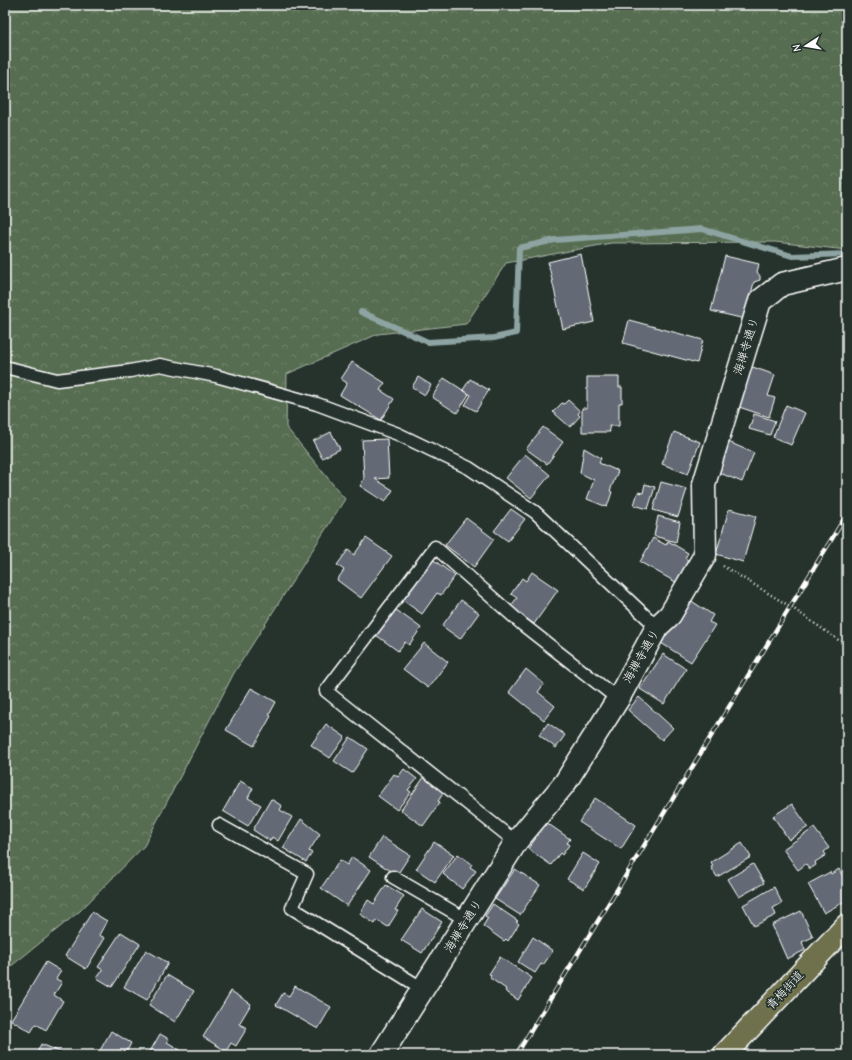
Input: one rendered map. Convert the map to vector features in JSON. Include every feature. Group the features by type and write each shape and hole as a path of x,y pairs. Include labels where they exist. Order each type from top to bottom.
{"highway":[{"name":"青梅街道","path":"724,1055 847,925"}],"street":[{"name":"海禅寺通り","path":"381,1055 516,842 565,783 618,699 657,627 670,615 705,555 704,484 760,301 782,284 847,270"}],"lane":[{"path":"5,367 57,380 123,372 160,365 216,376 316,404 398,434 470,468 535,512 657,627"},
{"path":"516,842 326,691 435,547 522,624 618,699"},
{"path":"219,825 307,874 292,908 423,989"},
{"path":"393,876 467,920"}],"path":[{"path":"705,555 791,607 847,646"}],"green space":[{"path":"5,5 847,5 847,250 775,242 611,243 506,263 466,324 378,334 287,374 286,427 345,499 234,673 144,846 80,911 5,971"}],"building":[{"path":"581,254 594,322 563,329 548,262"},
{"path":"725,256 759,264 757,272 760,276 760,280 754,282 745,319 711,311"},
{"path":"629,320 703,340 697,363 623,343"},
{"path":"352,362 385,383 380,390 394,399 381,420 340,395 347,383 341,379"},
{"path":"750,366 775,375 768,396 775,398 769,417 736,406"},
{"path":"418,377 431,385 425,395 412,387"},
{"path":"587,377 619,377 619,387 622,387 622,403 619,403 619,426 609,426 610,432 582,432 582,408 587,408"},
{"path":"444,378 469,394 457,413 432,397"},
{"path":"470,379 489,390 476,411 465,405 471,395 463,390"},
{"path":"568,400 580,411 578,414 580,416 570,427 553,412 562,403 564,404"},
{"path":"786,405 805,413 791,445 773,437"},
{"path":"754,414 775,421 770,435 749,429"},
{"path":"543,427 563,442 547,464 526,449"},
{"path":"331,432 340,449 322,458 313,441"},
{"path":"674,432 700,442 688,474 662,464"},
{"path":"387,439 389,478 375,479 393,490 385,502 360,486 364,479 362,440"},
{"path":"726,441 754,453 742,482 710,469"},
{"path":"584,448 601,458 599,463 618,471 610,491 612,492 607,507 587,499 594,480 580,473"},
{"path":"525,454 550,475 531,498 506,478"},
{"path":"661,482 687,489 678,517 653,510"},
{"path":"645,484 655,487 648,509 634,505 638,492 643,493"},
{"path":"511,509 525,519 508,541 494,531"},
{"path":"729,509 756,516 743,562 716,554"},
{"path":"658,516 680,522 676,542 654,536"},
{"path":"466,518 494,539 474,567 445,545"},
{"path":"366,538 392,556 361,598 337,580 344,570 337,565 348,550 354,555"},
{"path":"653,538 666,545 668,541 688,553 685,558 691,562 679,584 640,562"},
{"path":"431,558 455,576 441,595 437,593 422,614 401,599"},
{"path":"532,572 558,590 534,624 510,607 517,598 511,594 522,578 526,581"},
{"path":"461,600 479,613 460,639 442,626"},
{"path":"690,600 713,615 709,622 715,625 691,662 661,643"},
{"path":"395,609 421,628 409,645 405,642 398,651 376,635"},
{"path":"424,643 448,662 428,688 403,669"},
{"path":"663,654 686,669 664,704 640,689"},
{"path":"526,669 544,684 538,692 555,706 544,720 509,692"},
{"path":"251,688 276,702 269,715 271,716 254,746 226,730"},
{"path":"639,697 673,728 662,740 628,710"},
{"path":"548,723 565,735 556,748 539,735"},
{"path":"326,724 345,737 330,758 311,745"},
{"path":"350,737 368,749 352,773 334,761"},
{"path":"404,769 417,779 408,790 411,792 397,810 378,796 394,774 398,777"},
{"path":"427,773 447,788 438,801 440,802 423,826 401,810"},
{"path":"240,781 253,788 248,798 261,805 248,826 223,811"},
{"path":"595,798 636,825 621,849 579,822"},
{"path":"271,799 282,806 280,810 292,817 278,841 272,837 270,841 253,830"},
{"path":"792,804 808,827 789,840 773,816"},
{"path":"301,819 320,834 309,851 312,853 306,862 283,848"},
{"path":"547,823 570,839 567,843 569,845 562,855 560,853 551,865 528,849 536,838 532,835 540,824 544,827"},
{"path":"814,828 829,848 824,852 826,855 815,862 816,865 810,869 806,864 798,870 783,849"},
{"path":"382,837 410,855 397,875 369,857"},
{"path":"434,842 454,855 435,882 416,869"},
{"path":"742,843 751,857 717,877 711,867 713,866 711,862"},
{"path":"583,853 600,864 584,889 567,879"},
{"path":"458,854 472,864 470,867 476,871 462,889 443,874"},
{"path":"352,857 371,870 347,906 321,888 340,860 347,865"},
{"path":"753,864 764,883 739,897 728,879"},
{"path":"515,869 540,885 520,915 495,899"},
{"path":"839,869 847,884 847,894 845,895 847,900 824,913 808,884 830,872 831,874"},
{"path":"386,885 404,896 395,910 398,911 388,927 377,920 375,924 360,914 368,900 374,904"},
{"path":"774,887 782,903 773,908 776,915 754,926 743,905"},
{"path":"493,904 518,921 516,922 519,924 508,941 506,939 504,941 483,926 488,918 485,916"},
{"path":"422,909 442,922 422,953 401,940"},
{"path":"801,911 813,937 802,942 805,950 787,959 772,925"},
{"path":"92,912 107,921 99,935 105,938 86,969 65,956"},
{"path":"121,932 140,944 112,987 97,978 103,970 98,967"},
{"path":"533,937 553,951 535,973 518,962"},
{"path":"146,950 168,963 147,1000 124,987"},
{"path":"500,957 532,978 518,1000 505,991 506,989 490,978 491,975 489,974"},
{"path":"46,962 61,971 56,979 62,982 54,995 63,1001 46,1030 36,1024 31,1032 11,1020"},
{"path":"167,975 194,991 175,1022 149,1005"},
{"path":"295,986 331,1007 318,1029 276,1005 283,993 289,996"},
{"path":"231,991 251,1004 239,1024 247,1028 236,1046 231,1043 226,1051 203,1037"},
{"path":"111,1031 131,1043 126,1053 128,1055 98,1054"},
{"path":"160,1034 169,1039 167,1042 185,1053 184,1055 148,1055"},
{"path":"41,1044 68,1055 36,1055"}],"waterway":[{"path":"361,312 428,342 494,338 516,333 519,248 555,240 702,229 792,256 847,254"}],"railway":[{"path":"516,1055 847,514"}]}
